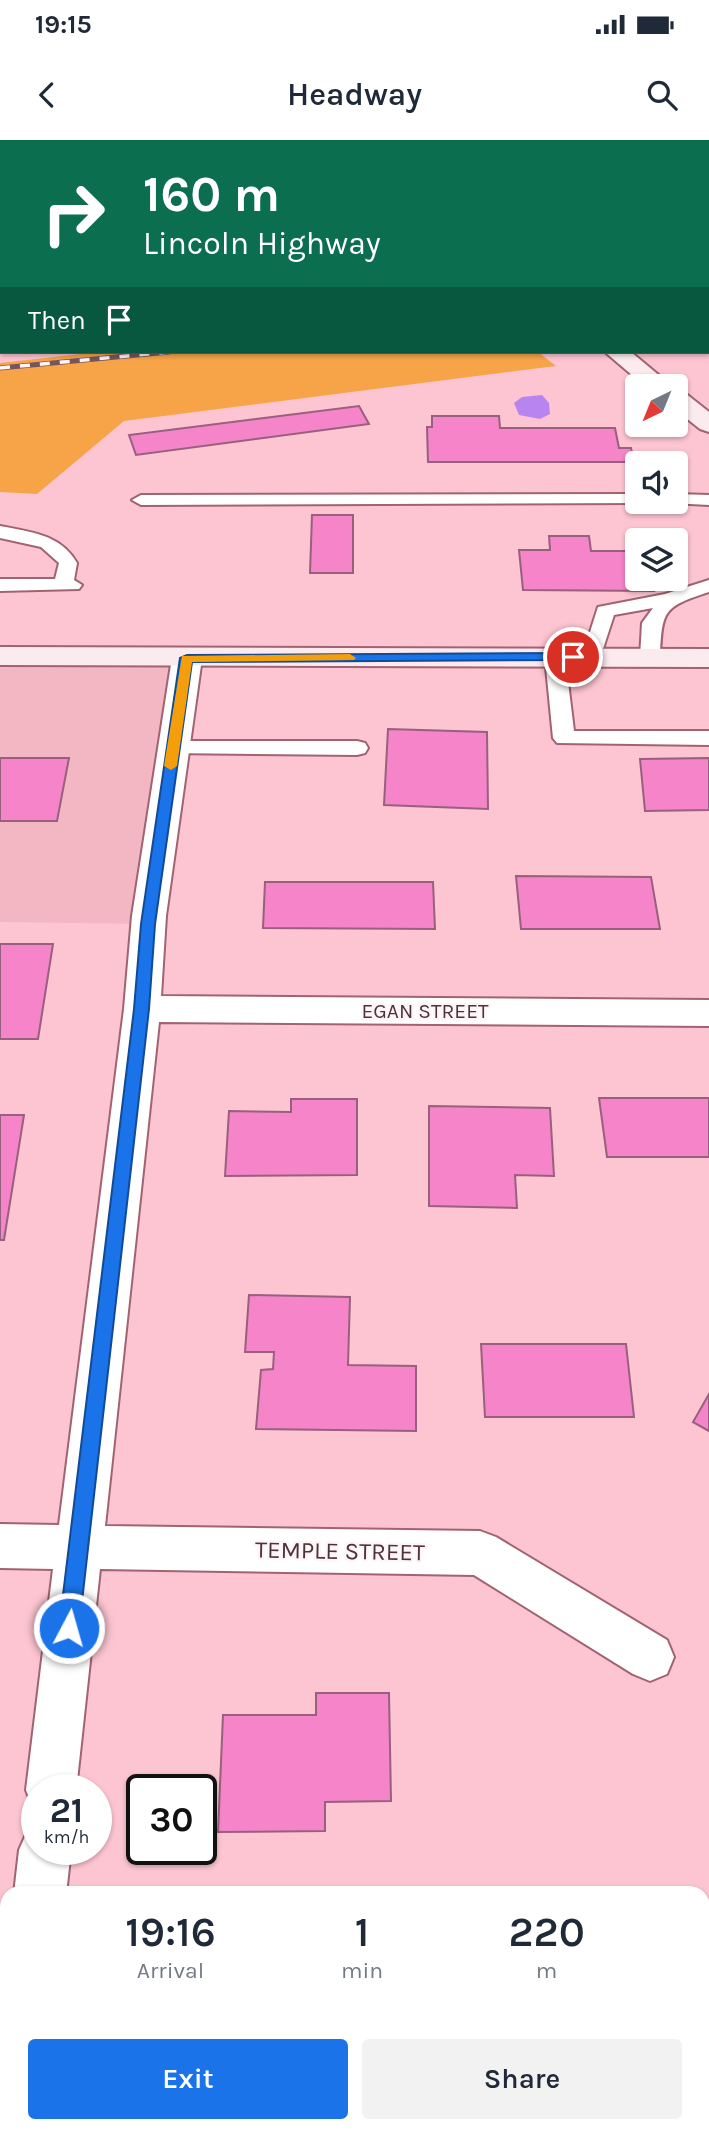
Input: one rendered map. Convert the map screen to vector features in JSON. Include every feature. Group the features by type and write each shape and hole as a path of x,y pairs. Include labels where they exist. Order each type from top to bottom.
{"main road":[{"path":"620,354 645,374"},
{"path":"688,407 709,424"},
{"path":"0,656 709,658"}],"street":[{"path":"53,1774 142,1009 148,924 187,658"},
{"name":"EGAN STREET","path":"142,1009 709,1013"},
{"name":"TEMPLE STREET","path":"0,1546 480,1553 650,1657"},
{"path":"41,1886 43,1865"}],"lane":[{"path":"141,499 625,499"},
{"path":"688,499 709,500"},
{"path":"0,532 48,543 57,548 68,563 67,585 0,585"},
{"path":"592,657 605,611 669,599 709,586"},
{"path":"650,658 652,623 669,599"},
{"path":"555,657 564,738 709,738"},
{"path":"173,748 357,748"}],"shaded area":[{"path":"81,354 541,354 556,366 124,421 37,494 0,492 0,363"},
{"path":"542,395 549,403 550,414 540,419 519,415 514,403 522,397"},
{"path":"0,656 187,658 148,924 0,922"}],"building":[{"path":"359,406 369,424 136,455 129,435"},
{"path":"432,416 499,416 500,428 615,428 619,448 631,448 632,451 625,451 625,462 428,462 427,427 432,427"},
{"path":"312,515 353,515 353,573 310,573"},
{"path":"549,536 589,536 591,551 625,551 625,591 523,590 519,550 550,550"},
{"path":"388,729 487,732 488,809 384,805"},
{"path":"0,758 69,758 57,821 0,821"},
{"path":"709,758 709,810 645,811 640,759"},
{"path":"516,876 651,877 660,929 521,929"},
{"path":"265,882 433,882 435,929 263,928"},
{"path":"0,944 53,944 38,1039 0,1039"},
{"path":"599,1098 709,1098 709,1157 607,1157"},
{"path":"291,1099 357,1099 357,1175 225,1176 229,1111 291,1112"},
{"path":"429,1106 550,1108 554,1176 515,1175 517,1208 429,1206"},
{"path":"0,1115 24,1115 4,1240 0,1240"},
{"path":"249,1295 350,1297 348,1365 416,1366 416,1431 256,1429 261,1370 273,1369 274,1352 245,1352"},
{"path":"481,1344 626,1344 634,1417 485,1417"},
{"path":"709,1394 709,1431 693,1422"},
{"path":"316,1693 389,1693 391,1801 325,1802 325,1831 218,1832 223,1715 316,1715"}],"railway":[{"path":"0,368 148,354"}],"slow traffic":[{"path":"171,766 187,658 350,658"}],"route":[{"path":"69,1628 142,1009 148,924 187,658 573,657"}]}
